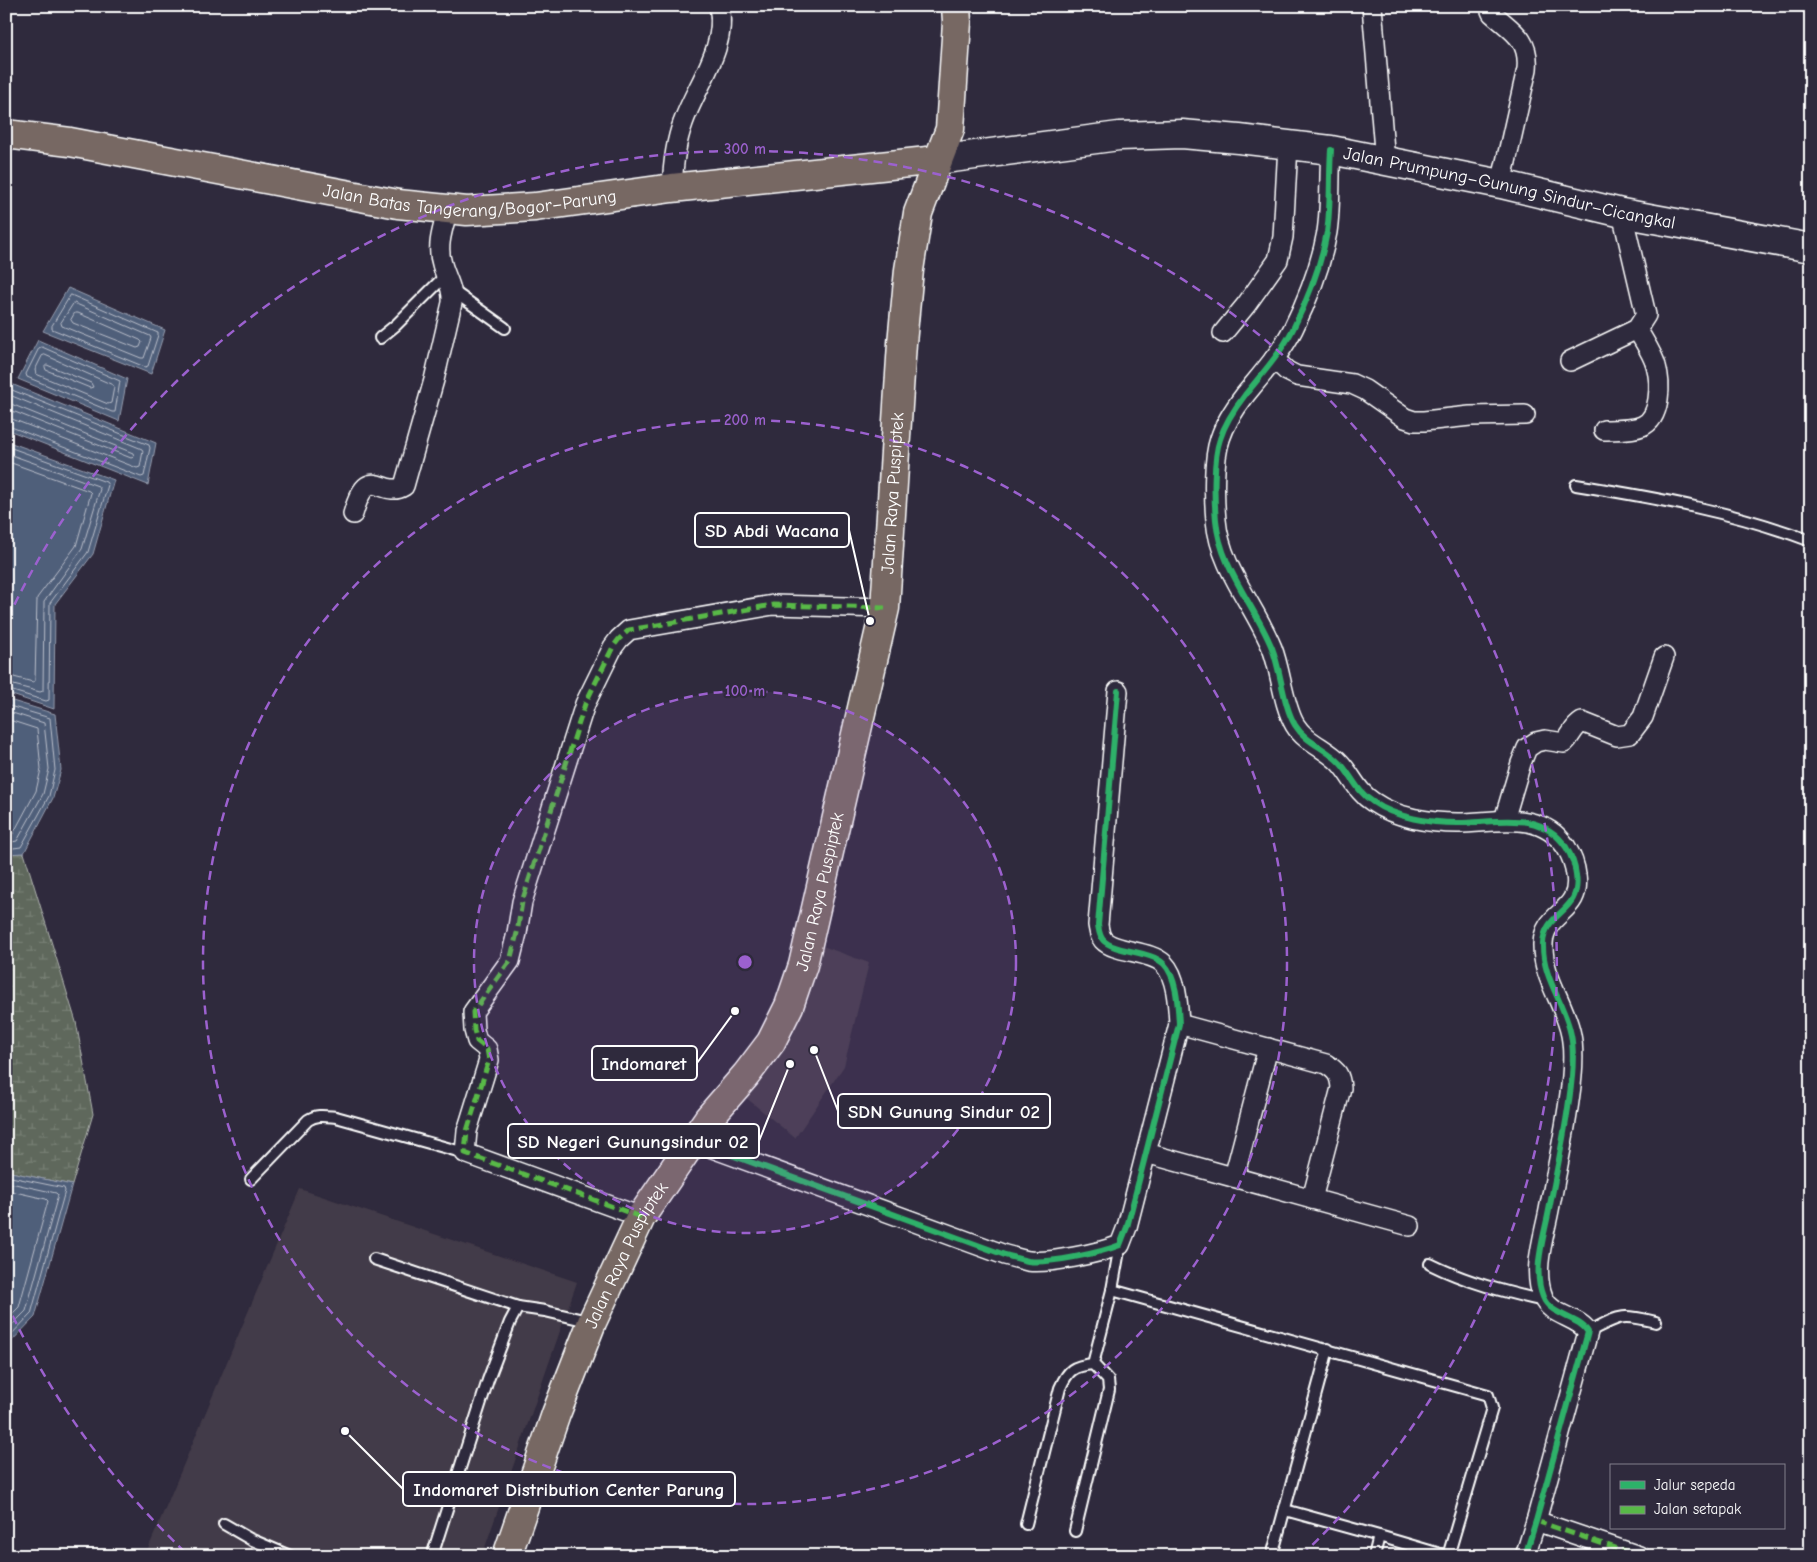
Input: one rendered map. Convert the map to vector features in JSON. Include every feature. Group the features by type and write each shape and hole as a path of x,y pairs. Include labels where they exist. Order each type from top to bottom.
{"main road":[{"name":"Jalan Raya Puspiptek","path":"507,1556 556,1414 592,1322 641,1217 708,1119 746,1075 771,1042 789,1006 803,965 885,608 901,352 909,270 918,213 950,129 956,6"},
{"name":"Jalan Batas Tangerang/Bogor–Parung","path":"6,134 70,142 398,204 448,209 492,210 535,207 672,188 937,160"},
{"name":"Jalan Prumpung–Gunung Sindur–Cicangkal","path":"937,160 1086,139 1182,134 1331,150 1501,184 1622,213 1811,248"}],"street":[{"path":"672,188 673,164 682,123 717,46 721,17 719,6"},
{"path":"1372,6 1385,162"},
{"path":"1489,6 1492,13 1524,44 1529,56 1528,69 1501,184"},
{"path":"1223,333 1246,305 1278,260 1283,237 1288,145"},
{"path":"1331,150 1327,230 1312,285 1292,332 1274,359 1242,399 1228,421 1218,442 1216,477 1218,538 1225,560 1272,648 1292,720 1306,738 1341,764 1358,790 1374,803 1395,813 1420,819 1454,823 1504,820 1535,822 1548,828 1559,837 1570,853 1576,875 1576,892 1571,904 1553,919 1547,928 1543,940 1545,967 1567,1020 1572,1037 1573,1054 1570,1099 1538,1267 1544,1301 1552,1308 1583,1325 1588,1332 1525,1556"},
{"path":"353,514 360,494 366,486 376,484 396,489 404,486 434,380 452,303 449,283 439,252 448,209"},
{"path":"1570,361 1637,328 1642,324 1646,315 1622,213"},
{"path":"1604,430 1634,429 1644,425 1650,420 1655,409 1659,395 1656,365 1637,328"},
{"path":"1274,359 1287,372 1297,376 1352,384 1365,390 1405,418 1414,421 1470,416 1525,415"},
{"path":"641,1217 465,1153 467,1131 489,1060 487,1049 478,1041 474,1030 473,1012 510,961 522,902 585,704 618,638 629,630 773,605 885,608"},
{"path":"1504,820 1527,748 1536,742 1545,740 1564,744 1569,739 1575,726 1582,722 1617,736 1630,734 1643,717 1664,657"},
{"path":"693,1141 1005,1255 1028,1261 1056,1260 1106,1251 1120,1245 1127,1227 1179,1024 1176,991 1171,976 1164,964 1151,957 1112,945 1104,941 1099,935 1098,925 1118,691"},
{"path":"1179,1024 1326,1064 1335,1070 1340,1077 1341,1088 1312,1199"},
{"path":"1234,1177 1268,1048"},
{"path":"1146,1153 1410,1226"},
{"path":"1536,1521 1639,1556"}],"lane":[{"path":"380,338 449,283 505,328"},
{"path":"1576,485 1642,495 1745,518 1811,541"},
{"path":"251,1179 308,1120 313,1116 321,1115 336,1117 465,1153"},
{"path":"1093,1364 1112,1290 1120,1245"},
{"path":"374,1259 518,1307 592,1322"},
{"path":"1430,1264 1453,1276 1544,1301"},
{"path":"1112,1290 1488,1395 1492,1408 1448,1556 1285,1510"},
{"path":"432,1556 488,1380 510,1322 518,1307"},
{"path":"1588,1332 1623,1316 1656,1322"},
{"path":"1272,1556 1328,1349"},
{"path":"1026,1524 1060,1388 1064,1379 1072,1370 1093,1364"},
{"path":"1075,1531 1109,1390 1108,1380 1093,1364"},
{"path":"224,1524 250,1539 290,1556"},
{"path":"1374,1556 1379,1536"}],"shaded area":[{"path":"817,944 869,963 844,1066 795,1138 744,1096 793,1035"},
{"path":"300,1189 577,1282 482,1556 145,1556"}],"green space":[{"path":"24,853 76,1022 93,1114 72,1185 6,1171 6,854"}],"water":[{"path":"68,288 165,330 151,374 43,331"},
{"path":"38,340 127,379 119,421 18,379"},
{"path":"9,383 156,443 148,485 6,429 6,388"},
{"path":"6,441 114,480 93,554 55,604 54,709 6,693"},
{"path":"6,699 55,714 61,770 53,798 24,853 6,854"},
{"path":"6,1171 72,1185 35,1317 6,1347"}],"marked path":[{"path":"641,1217 465,1153 467,1131 489,1060 487,1049 477,1041 473,1012 510,961 522,902 585,704 613,647 629,630 773,605 885,608"},
{"path":"1536,1521 1639,1556"}],"cycle path":[{"path":"1331,150 1327,232 1318,269 1304,306 1288,338 1238,405 1227,421 1222,433 1215,468 1216,520 1224,554 1272,648 1285,698 1295,725 1310,741 1329,753 1340,763 1367,798 1392,812 1425,821 1458,823 1517,821 1544,827 1566,847 1574,864 1576,875 1574,897 1549,925 1543,944 1546,968 1568,1023 1573,1059 1567,1115 1540,1254 1539,1276 1540,1287 1547,1303 1558,1312 1578,1322 1588,1332 1525,1556"},
{"path":"693,1141 1005,1255 1028,1261 1037,1262 1074,1257 1120,1245 1127,1227 1179,1024 1174,984 1172,976 1164,964 1150,956 1108,944 1103,940 1099,931 1118,691"}],"place":[{"name":"SD Abdi Wacana","path":"870,621"},
{"name":"Indomaret","path":"735,1011"},
{"name":"SDN Gunung Sindur 02","path":"814,1050"},
{"name":"SD Negeri Gunungsindur 02","path":"790,1064"},
{"name":"Indomaret Distribution Center Parung","path":"345,1431"}]}
